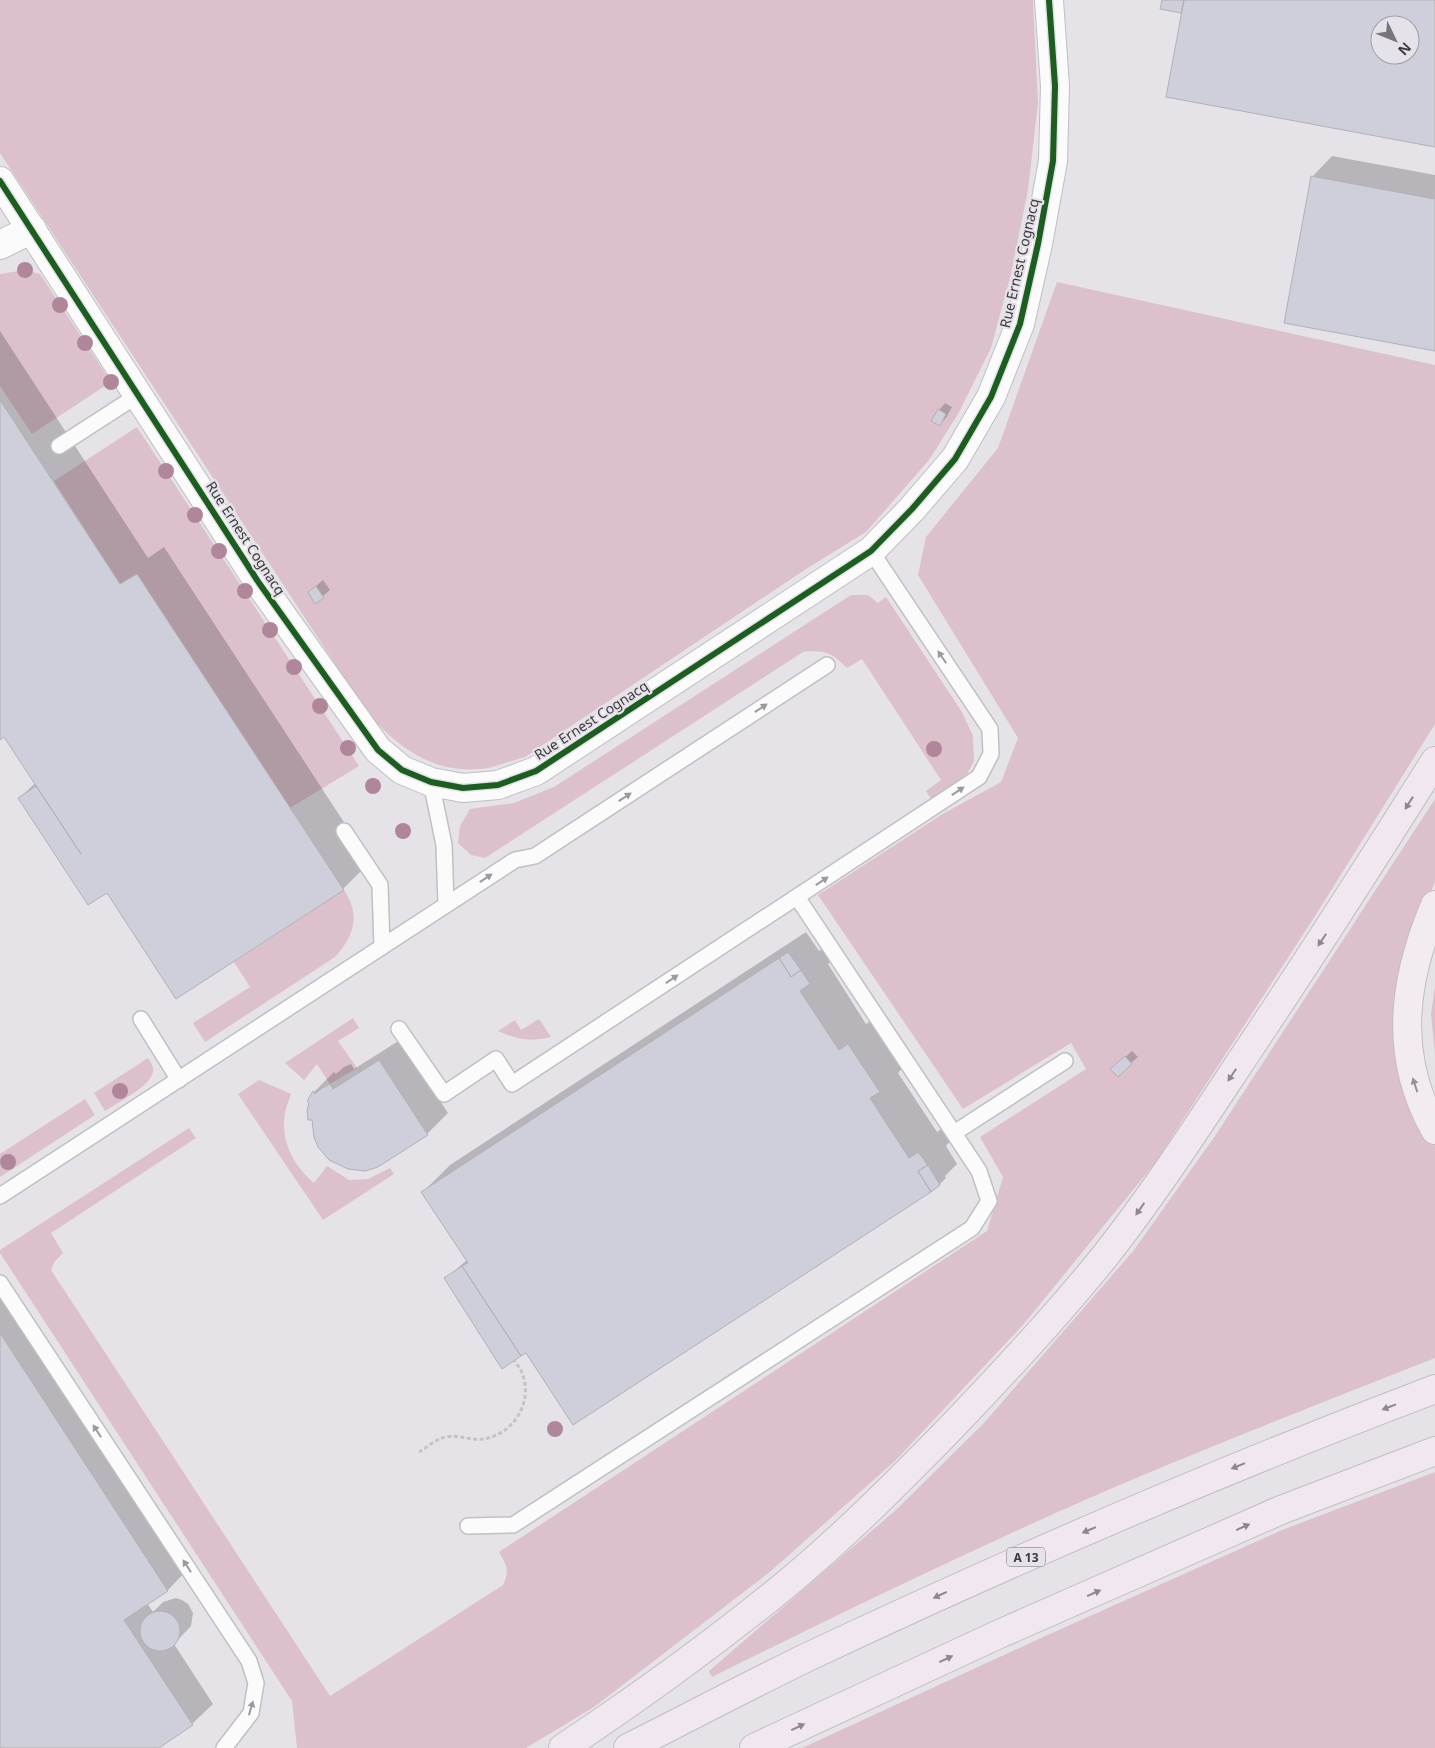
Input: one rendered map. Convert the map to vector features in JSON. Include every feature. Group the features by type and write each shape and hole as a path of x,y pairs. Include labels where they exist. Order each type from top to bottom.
{"highway":[{"path":"563,1748 623,1709 756,1608 850,1527 984,1393 1072,1296 1137,1213 1212,1105 1338,916 1435,761"},
{"path":"1435,905 1425,930 1412,974 1407,1036 1413,1078 1426,1113 1435,1130"},
{"name":"A 13","path":"628,1748 812,1655 974,1580 1182,1489 1337,1426 1435,1390"},
{"path":"754,1748 1006,1631 1281,1510 1435,1451"}],"street":[{"name":"Rue Ernest Cognacq","path":"0,181 259,583 378,750 402,770 431,782 463,788 498,785 536,771 871,551 912,509 955,459 991,397 1020,324 1038,244 1053,161 1055,86 1050,0"},
{"path":"0,245 32,229"}],"lane":[{"path":"59,446 138,395"},
{"path":"400,1029 444,1094 496,1059 512,1084 979,778 991,754 990,729 871,551"},
{"path":"0,1196 515,860 535,856 827,665"},
{"path":"431,782 444,845 446,906"},
{"path":"344,831 380,885 382,947"},
{"path":"468,1526 513,1525 972,1228 989,1201 979,1171 797,897"},
{"path":"141,1020 179,1080"},
{"path":"954,1133 1065,1061"},
{"path":"0,1282 248,1661 256,1683 251,1713 224,1748"}],"path":[{"path":"419,1452 442,1438 457,1436 482,1440 496,1436 509,1428 519,1416 525,1400 522,1373 514,1360"}],"shaded area":[{"path":"0,0 1033,0 1038,103 1028,190 1011,274 991,348 958,414 929,460 866,532 806,569 525,757 488,768 452,768 436,764 407,749 368,714 0,153"},
{"path":"25,270 40,274 111,382 32,434 0,386 0,274"},
{"path":"1057,282 1435,365 1435,724 1315,916 1155,1163 1023,1325 896,1460 771,1571 594,1707 526,1748 297,1748 292,1701 0,1253 0,1250 189,1128 196,1138 51,1233 63,1253 55,1261 51,1270 330,1696 503,1585 507,1568 499,1552 987,1231 1003,1177 980,1137 1086,1069 1071,1043 963,1109 818,895 941,815 1001,782 1018,738 918,575 926,537 998,448"},
{"path":"137,427 359,766 290,808 137,574 120,584 54,481"},
{"path":"851,595 868,595 878,603 886,597 962,712 973,736 974,761 965,778 932,800 926,791 941,780 862,659 847,668 827,653 817,651 803,652 485,858 471,855 458,843 460,826 470,809 514,803 554,787"},
{"path":"1435,799 1435,882 1415,930 1398,993 1431,1141 1435,1146 1435,1358 1199,1452 1060,1511 972,1551 712,1677 709,1671 897,1509 984,1423 1134,1250 1215,1136"},
{"path":"344,890 352,908 353,925 347,941 335,957 205,1042 193,1023 250,987 234,962"},
{"path":"1435,986 1435,1054 1431,1014"},
{"path":"353,1018 359,1028 338,1041 357,1068 330,1084 317,1064 304,1080 285,1063"},
{"path":"539,1019 551,1037 524,1039 498,1031 515,1020 521,1030"},
{"path":"148,1058 153,1068 151,1077 140,1088 105,1111 94,1093"},
{"path":"259,1080 291,1094 285,1111 284,1123 287,1143 300,1169 314,1183 327,1166 349,1180 368,1179 390,1168 394,1174 323,1220 238,1094"},
{"path":"85,1099 95,1115 0,1177 0,1154"},
{"path":"1435,1472 1435,1748 802,1748 1282,1530"}],"building":[{"path":"1162,0 1184,0 1181,13 1160,9"},
{"path":"1184,0 1435,0 1435,147 1166,97"},
{"path":"1311,176 1435,199 1435,351 1284,323"},
{"path":"0,400 120,584 137,574 344,890 176,999 107,893 88,905 18,798 36,786 81,854 4,737 0,740"},
{"path":"938,409 946,414 940,426 931,421"},
{"path":"316,586 324,598 315,604 308,592"},
{"path":"788,952 801,970 791,977 779,958"},
{"path":"779,958 791,977 801,970 810,984 800,991 839,1050 848,1044 880,1092 870,1098 909,1158 918,1152 928,1165 918,1171 931,1192 573,1425 526,1353 521,1356 462,1266 468,1263 421,1192"},
{"path":"1125,1056 1132,1064 1118,1077 1110,1069"},
{"path":"379,1060 428,1135 378,1167 365,1171 348,1169 329,1160 318,1147 314,1137 312,1120 308,1120 309,1102 307,1101 313,1091 315,1094 330,1084 333,1089"},
{"path":"928,1165 940,1185 931,1192 918,1171"},
{"path":"462,1266 521,1356 502,1369 444,1278"},
{"path":"0,1333 168,1591 124,1620 193,1725 159,1748 0,1748"},
{"path":"160,1611 174,1617 180,1631 174,1645 160,1651 146,1645 140,1631 146,1617"}],"cycle path":[{"path":"0,181 259,583 378,750 402,770 431,782 463,788 498,785 536,771 871,551 912,509 955,459 991,397 1020,324 1038,244 1053,161 1055,86 1049,0"}]}
